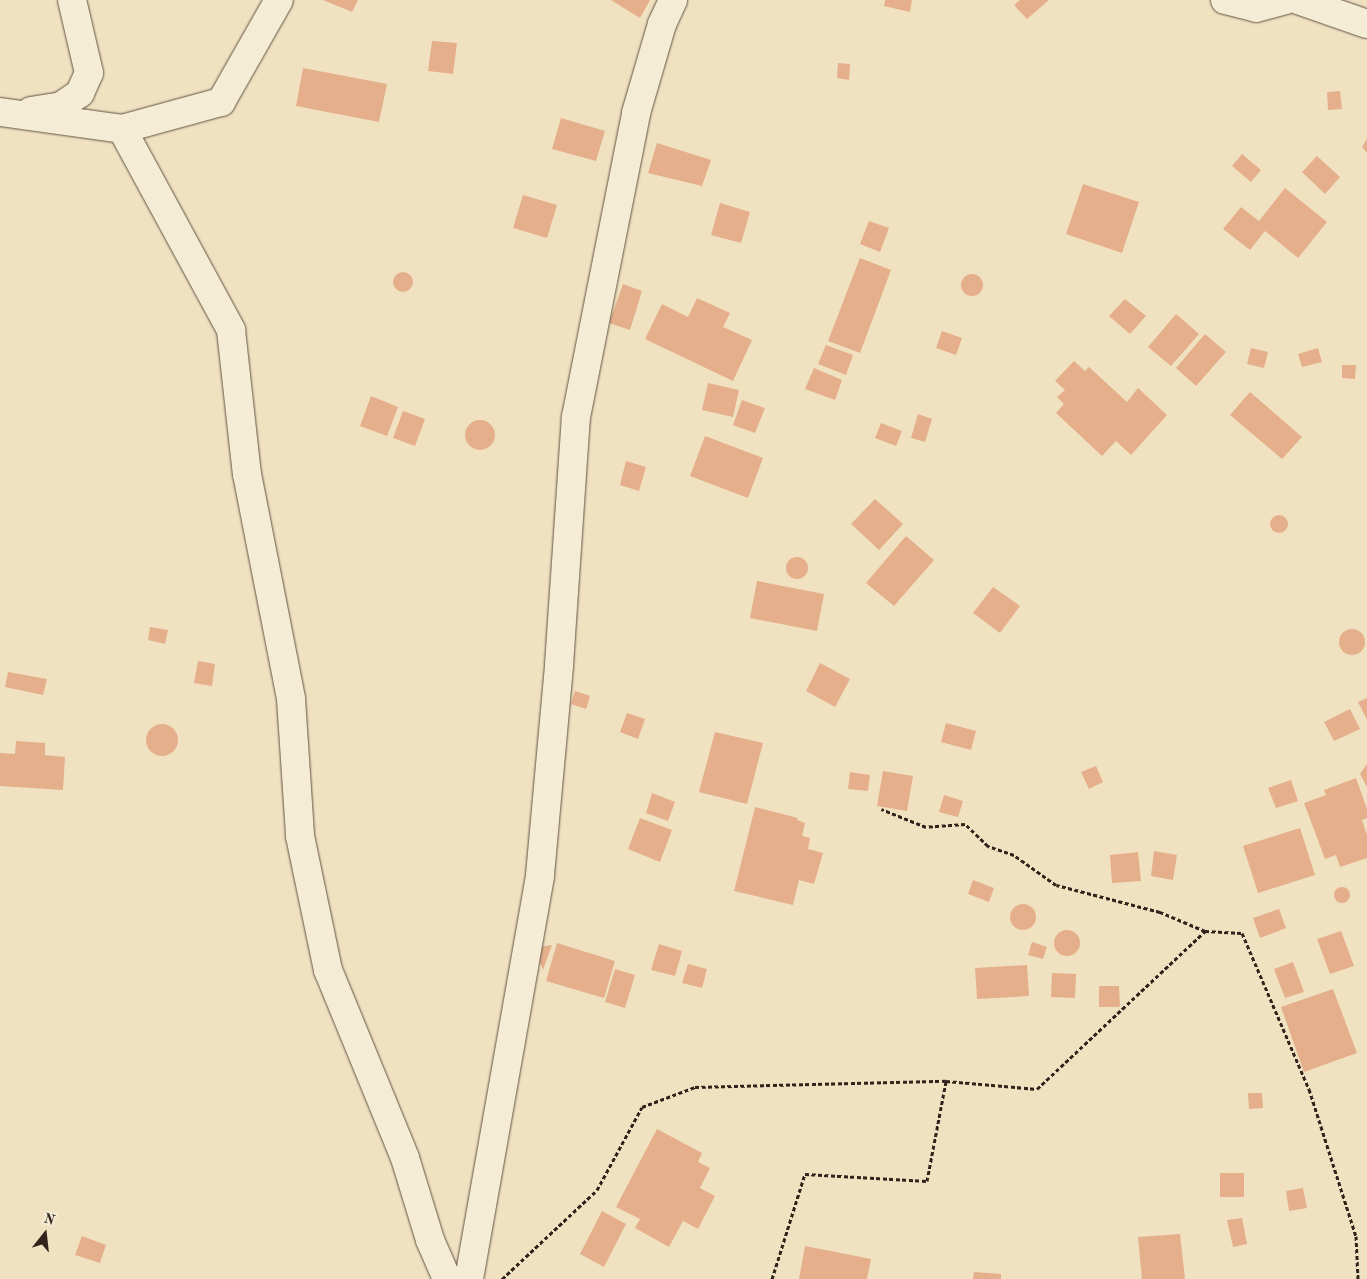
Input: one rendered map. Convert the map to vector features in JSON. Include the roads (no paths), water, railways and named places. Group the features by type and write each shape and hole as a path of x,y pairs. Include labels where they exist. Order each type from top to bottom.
{"street":[{"path":"0,108 38,112 61,106 80,93 89,73 72,0"},
{"path":"0,112 122,129 221,102 279,0"},
{"path":"469,1279 540,875 559,665 576,417 636,113 662,24 673,0"},
{"path":"1225,0 1258,4 1285,0"},
{"path":"1298,0 1367,24"},
{"path":"122,129 231,330 246,474 291,699 300,836 328,970 405,1158 430,1240 447,1279"}]}
